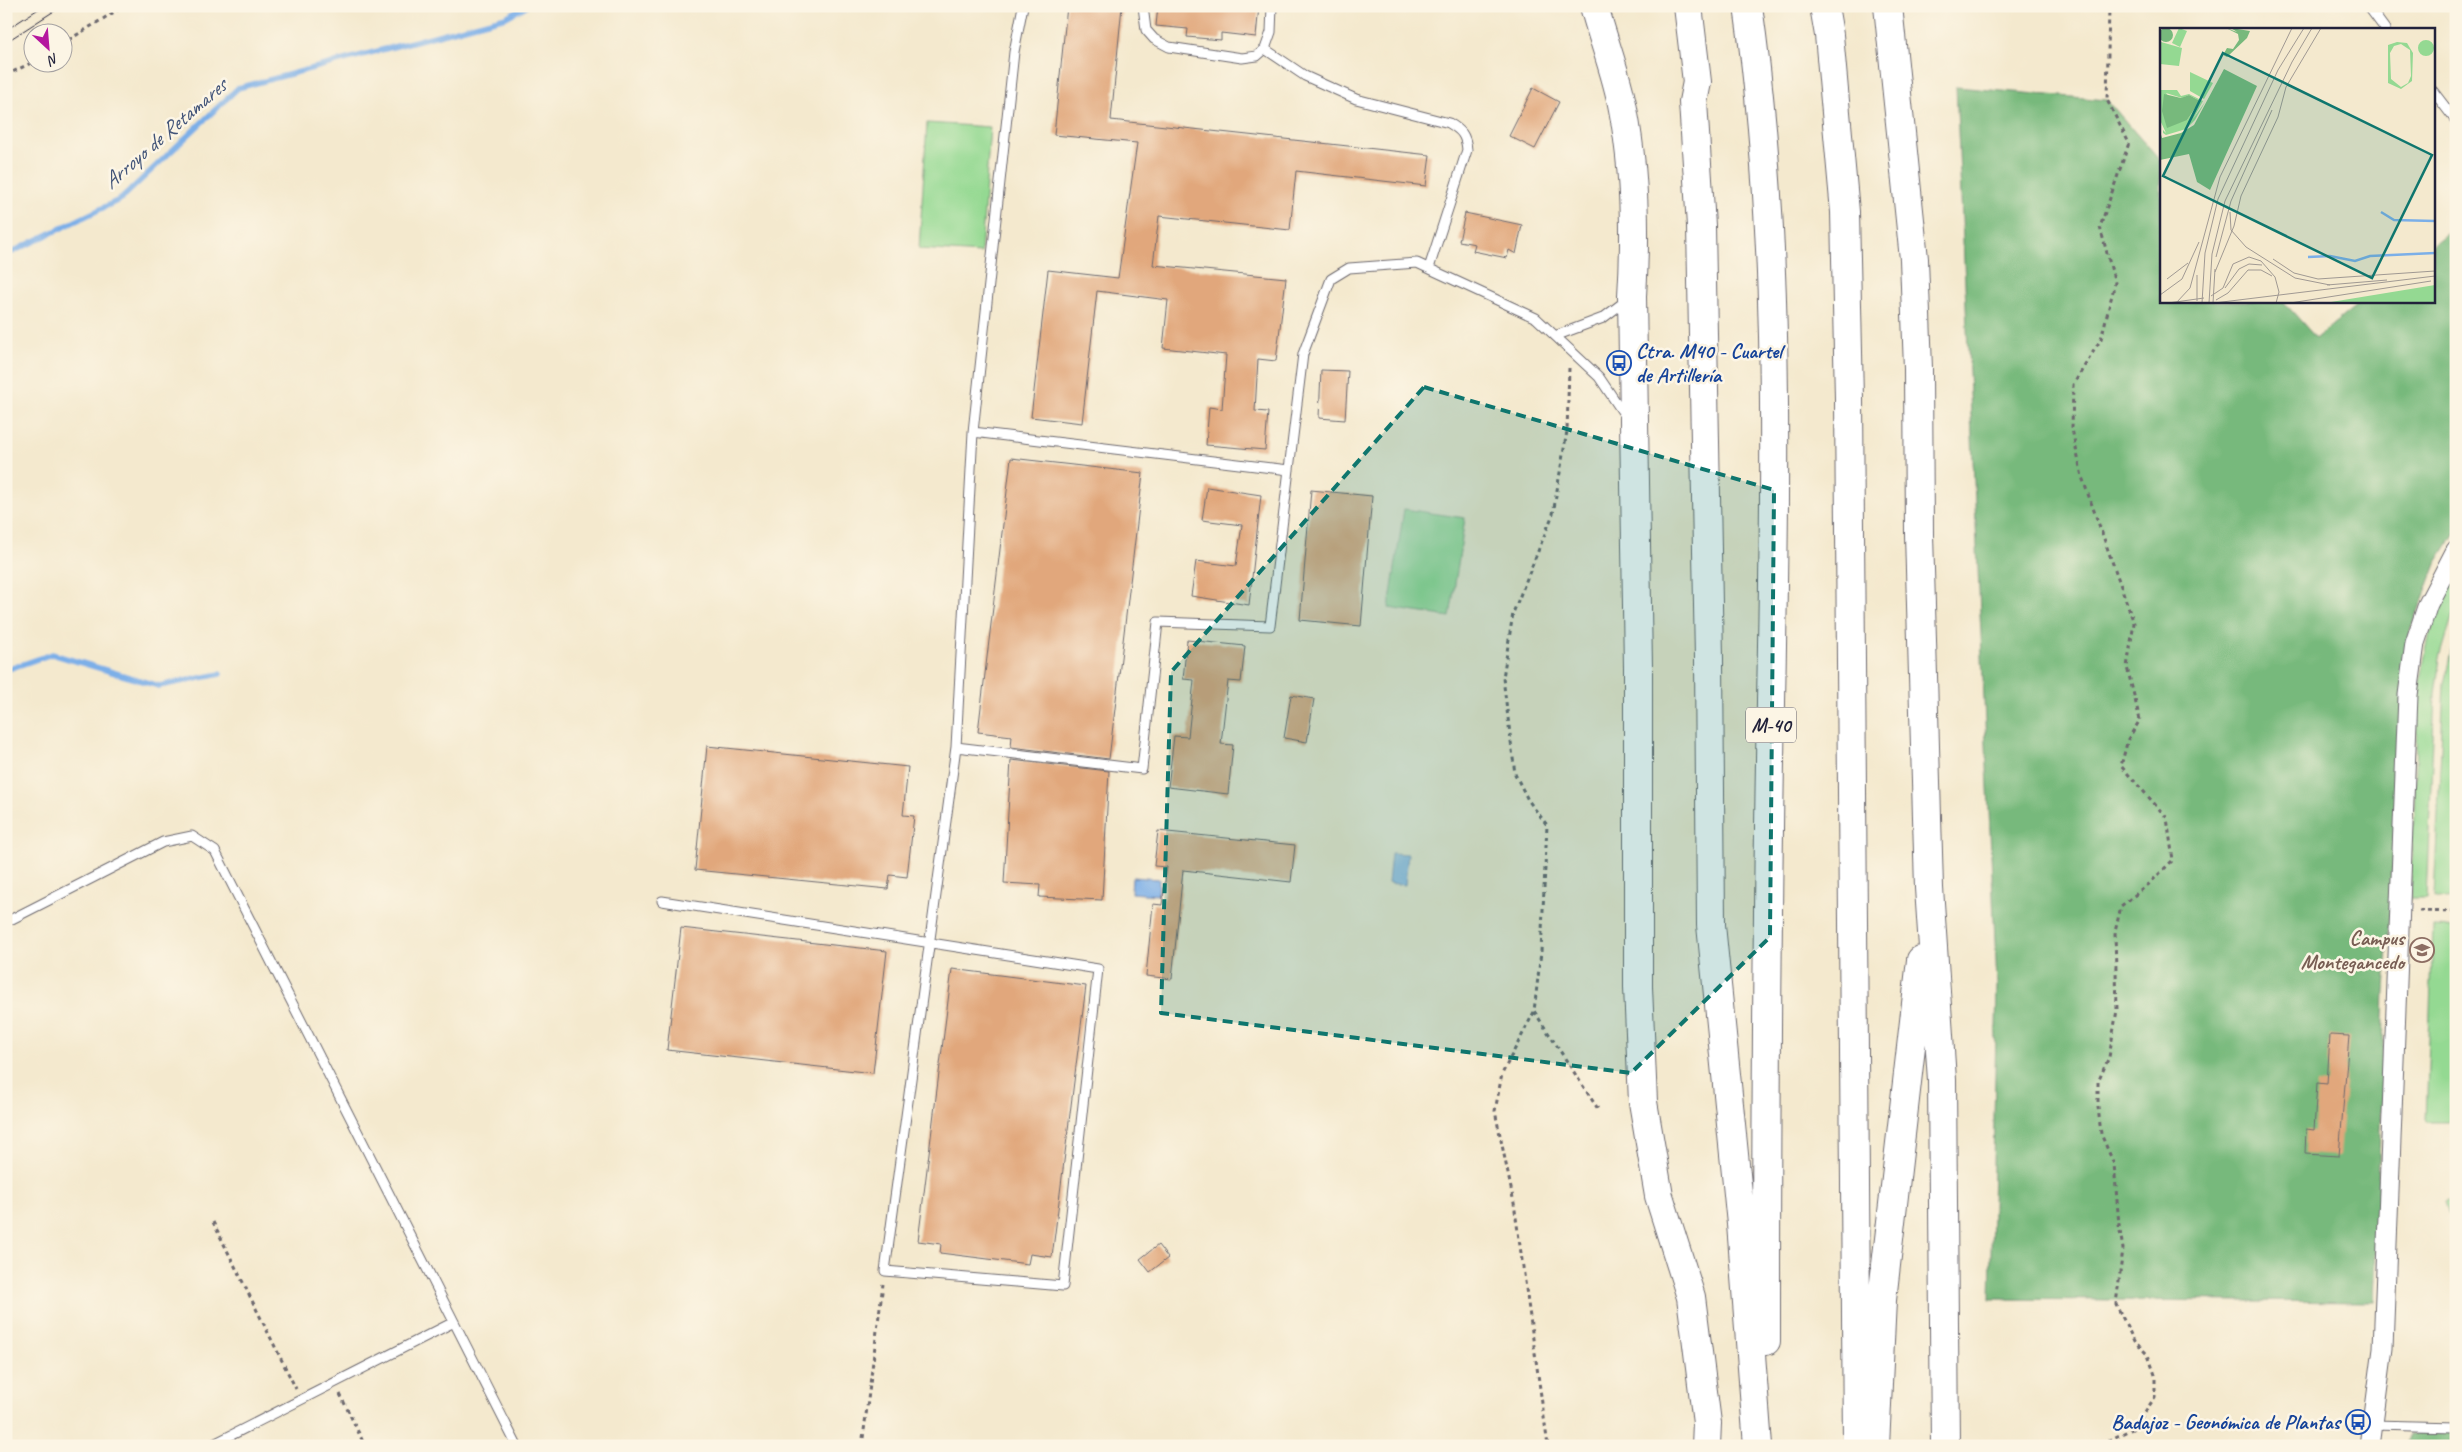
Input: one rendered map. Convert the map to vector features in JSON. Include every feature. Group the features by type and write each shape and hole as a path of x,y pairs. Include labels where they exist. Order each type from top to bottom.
{"highway":[{"path":"1594,6 1623,108 1632,174 1635,251 1632,296 1638,668 1638,987 1643,1102 1659,1196 1691,1297 1706,1423 1706,1446"},
{"path":"1671,6 1679,53 1680,84 1693,102"},
{"path":"1688,6 1697,82 1693,102 1701,236 1709,659 1711,925 1741,1224 1758,1446"},
{"name":"M-40","path":"1748,6 1755,57 1768,204 1774,406 1766,976 1766,1446"},
{"path":"1824,6 1829,36 1845,212 1850,399 1857,1446"},
{"path":"1888,6 1914,259 1918,369 1919,534 1929,888 1942,1080 1945,1446"},
{"path":"1875,1446 1882,1300 1929,888"}],"street":[{"path":"2370,1446 2384,1338 2408,695 2415,643 2428,604 2456,550"}],"lane":[{"path":"662,901 929,943 1098,969 1063,1286 885,1271 929,943 956,747 972,432 1014,52 1023,6"},
{"path":"1143,6 1146,30 1154,39 1169,47 1242,58 1257,56 1265,49 1271,32 1272,6"},
{"path":"2368,6 2384,28"},
{"path":"1265,49 1305,76 1356,99 1449,122 1460,130 1466,139 1467,150 1429,268"},
{"path":"2434,92 2456,121"},
{"path":"956,747 1142,769 1158,622 1270,626 1303,354 1330,279 1349,268 1417,263 1536,318 1599,377 1635,430"},
{"path":"1555,336 1603,318 1632,296"},
{"path":"972,432 1289,470"},
{"path":"6,922 163,842 192,836 215,851 517,1446"},
{"path":"210,1446 454,1322"},
{"path":"2373,1425 2456,1427"}],"path":[{"path":"72,38 124,6"},
{"path":"2103,1446 2105,1442 2134,1428 2155,1397 2155,1375 2148,1355 2134,1341 2116,1304 2123,1249 2114,1164 2101,1134 2098,1107 2098,1082 2109,1058 2117,1010 2115,932 2121,906 2173,860 2167,818 2121,766 2128,739 2140,720 2128,668 2134,623 2082,477 2072,429 2073,385 2102,338 2115,284 2100,227 2129,142 2106,100 2109,6"},
{"path":"6,74 22,67"},
{"path":"1548,1446 1514,1203 1495,1111 1502,1074 1534,1011 1541,952 1547,825 1528,800 1515,774 1503,678 1513,613 1553,514 1567,430 1570,350"},
{"path":"2417,911 2456,912"},
{"path":"1534,1011 1598,1109"},
{"path":"213,1222 302,1399"},
{"path":"862,1446 885,1271"},
{"path":"335,1383 365,1446"}],"highlighted area":[{"path":"1424,387 1774,490 1770,937 1631,1073 1161,1013 1171,672"}],"green space":[{"path":"1956,87 2107,100 2160,161 2160,302 2284,302 2316,338 2361,302 2434,302 2434,244 2456,227 2456,532 2436,564 2410,633 2385,990 2374,1302 1990,1299 1997,985"},
{"path":"927,123 990,127 981,253 919,249"},
{"path":"1404,509 1465,518 1450,617 1389,608"},
{"path":"2456,568 2456,604 2440,658 2435,694 2426,898 2410,898 2420,679 2431,628"},
{"path":"2456,628 2456,899 2434,898 2444,684"},
{"path":"2433,927 2456,928 2456,1122 2426,1122"},
{"path":"2456,1199 2456,1245 2444,1202"},
{"path":"2453,1433 2453,1446 2406,1446 2409,1434"}],"water":[{"path":"1391,853 1408,854 1405,885 1388,883"},
{"path":"1132,877 1159,879 1158,895 1131,893"}],"building":[{"path":"1067,6 1122,6 1111,120 1430,155 1426,186 1296,171 1290,230 1159,216 1153,265 1286,278 1276,361 1258,359 1255,411 1268,412 1265,450 1206,445 1209,407 1222,409 1226,355 1163,348 1168,300 1097,291 1082,423 1031,417 1048,270 1118,278 1137,143 1054,135"},
{"path":"1158,6 1259,6 1256,37 1221,33 1221,40 1187,37 1188,29 1156,26"},
{"path":"1533,88 1559,102 1535,149 1509,136"},
{"path":"1465,213 1522,225 1516,254 1509,250 1507,258 1473,251 1475,244 1459,241"},
{"path":"1321,370 1348,371 1345,420 1319,418"},
{"path":"1011,458 1143,473 1109,759 1011,747 1012,736 978,732"},
{"path":"1207,487 1261,495 1249,605 1191,596 1196,561 1236,566 1242,525 1202,520"},
{"path":"1311,490 1372,496 1361,626 1300,620"},
{"path":"1187,640 1245,646 1241,682 1228,681 1221,744 1233,745 1228,794 1168,787 1174,736 1188,737 1194,680 1183,679"},
{"path":"1291,695 1314,699 1307,742 1284,738"},
{"path":"707,746 908,767 903,815 914,816 907,877 890,875 888,889 695,870"},
{"path":"1011,760 1109,771 1102,900 1039,897 1040,885 1004,883"},
{"path":"1158,831 1295,845 1291,882 1183,870 1172,979 1146,976 1153,904 1162,905 1167,867 1154,866"},
{"path":"681,928 887,951 873,1073 667,1050"},
{"path":"952,969 1086,986 1052,1257 1030,1254 1028,1264 940,1253 941,1244 918,1241"},
{"path":"2330,1035 2349,1036 2339,1156 2305,1154 2306,1129 2314,1130 2317,1083 2327,1084"},
{"path":"1158,1245 1168,1258 1150,1272 1140,1259"}],"waterway":[{"name":"Arroyo de Retamares","path":"6,255 121,199 238,88 506,17 526,6"},
{"path":"6,670 52,654 159,686 220,674"}],"tram line":[{"path":"6,30 43,6"},
{"path":"6,42 62,6"}],"place":[{"name":"Ctra. M40 - Cuartel de Artillería","path":"1619,363"},
{"name":"Campus Montegancedo","path":"2422,950"},
{"name":"Badajoz - Geonómica de Plantas","path":"2358,1422"}]}
